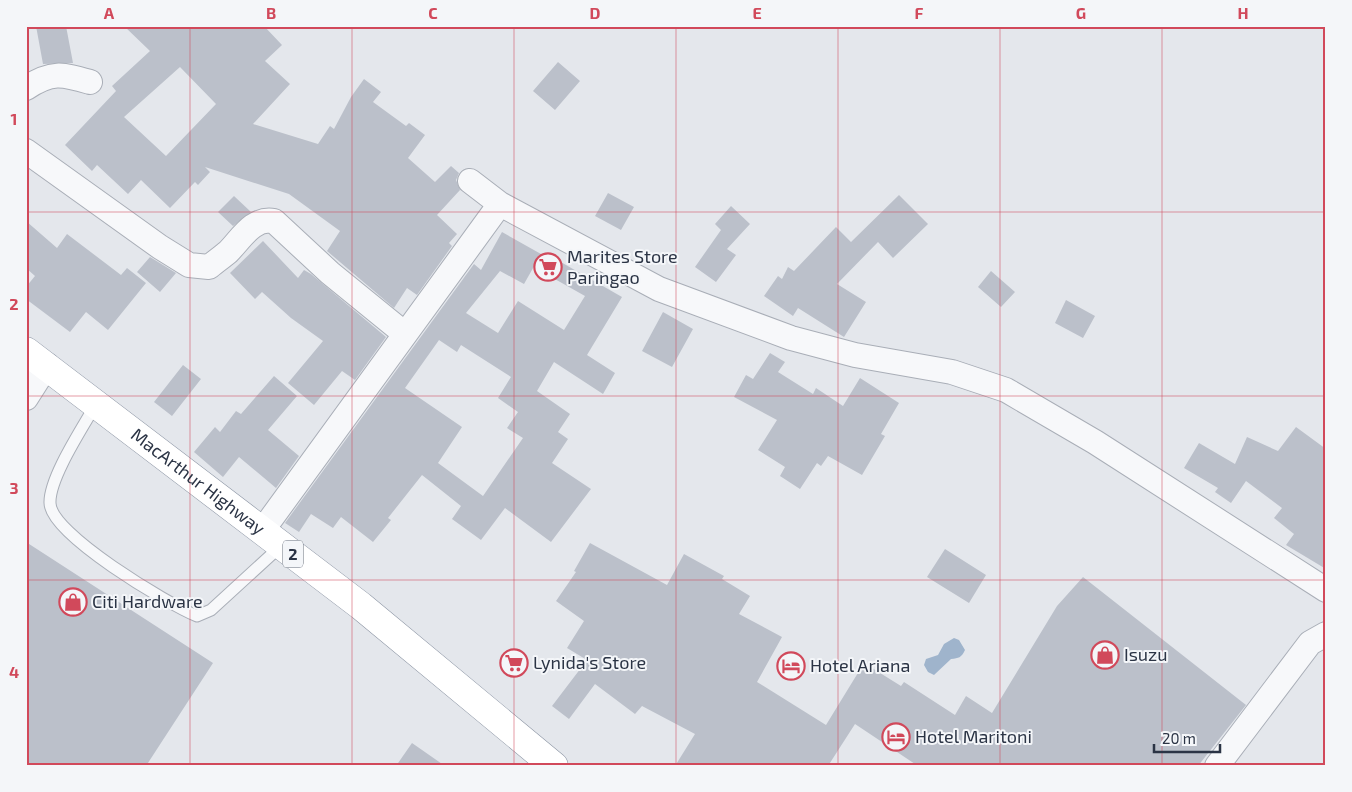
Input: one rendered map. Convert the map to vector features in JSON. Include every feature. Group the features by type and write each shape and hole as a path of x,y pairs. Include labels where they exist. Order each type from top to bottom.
{"highway":[{"name":"MacArthur Highway","path":"36,358 361,606 554,766"}],"street":[{"path":"26,88 43,77 65,75 90,82"},
{"path":"26,151 160,247 189,264 209,267 227,253 254,225 267,219 274,221 330,273 405,334"},
{"path":"470,181 500,204 659,289 702,306 791,338 855,355 952,372 1006,390 1110,452 1326,590"},
{"path":"272,538 405,334 500,204"},
{"path":"26,398 36,358"},
{"path":"1217,766 1310,643 1326,634"}],"lane":[{"path":"96,404 60,470 51,491 49,505 55,520 88,548 148,590 177,608 197,616 211,610 272,538"}],"water":[{"path":"954,638 959,640 965,650 962,655 951,659 934,675 928,672 924,665 926,659 938,655 944,644"}],"building":[{"path":"36,26 66,26 73,63 43,64"},
{"path":"124,26 264,26 282,45 265,61 290,84 253,124 318,144 330,126 334,129 351,97 364,79 381,92 373,102 406,126 409,123 425,135 408,158 435,182 451,166 459,173 456,180 460,190 437,215 457,234 449,243 452,246 417,295 407,288 394,308 327,251 340,231 289,194 205,167 210,172 198,185 195,182 170,208 141,180 128,194 97,165 92,171 65,145 116,91 112,86 150,51","holes":["180,67 216,104 166,156 124,117"]},
{"path":"558,62 580,81 555,110 533,91"},
{"path":"608,193 634,207 621,230 595,216"},
{"path":"899,195 928,224 893,258 878,242 837,284 866,302 844,337 798,308 793,316 764,296 778,276 782,279 788,267 794,271 836,227 851,242"},
{"path":"234,196 251,212 233,226 218,212"},
{"path":"731,206 750,224 727,249 736,255 716,282 695,267 721,230 715,224"},
{"path":"26,221 57,248 67,234 121,275 127,268 146,283 108,330 86,312 70,332 26,299 26,287 35,276 26,268"},
{"path":"502,232 541,254 524,284 500,271 466,313 498,333 518,301 564,330 585,296 537,269 545,253 622,297 587,355 615,373 603,394 554,362 537,391 570,414 558,432 568,439 552,463 591,489 551,542 505,508 481,540 452,519 461,506 422,475 388,518 391,520 373,542 341,517 333,528 311,514 299,532 285,523 474,264 481,270","holes":["439,340 457,352 461,345 511,377 498,398 518,412 507,428 523,438 483,496 438,463 462,427 405,388"]},
{"path":"263,241 298,278 304,270 311,274 386,337 355,380 342,371 314,405 288,383 323,341 291,318 262,292 255,299 230,273"},
{"path":"150,257 176,273 160,292 137,272"},
{"path":"991,271 1015,292 1001,307 978,287"},
{"path":"1066,300 1095,316 1083,338 1055,323"},
{"path":"663,312 693,329 672,367 642,351"},
{"path":"770,353 785,362 778,372 813,394 816,388 843,406 860,378 899,403 881,434 885,436 862,475 828,456 821,466 817,463 800,489 780,476 785,467 758,450 777,420 734,397 746,375 753,379"},
{"path":"183,365 201,379 172,416 154,402"},
{"path":"274,376 297,396 268,430 299,456 276,488 239,457 223,477 194,452 215,427 220,432 236,411 241,414"},
{"path":"1296,427 1326,449 1326,569 1286,545 1294,534 1274,518 1282,508 1246,481 1231,503 1215,492 1218,488 1184,468 1199,443 1235,464 1247,437 1278,451"},
{"name":"Citi Hardware","path":"26,542 213,663 146,766 26,766"},
{"path":"590,543 667,585 684,554 724,576 722,579 750,596 739,614 782,637 757,682 826,725 864,663 901,686 904,682 955,715 966,696 992,713 1057,606 1083,577 1246,705 1198,766 918,766 855,724 828,766 675,766 695,734 642,706 635,714 595,684 569,719 552,706 587,660 567,648 584,621 556,601 576,572 574,571"},
{"path":"945,549 986,575 969,603 927,577"},
{"path":"412,743 445,766 396,766"}],"place":[{"name":"Marites Store Paringao","path":"548,267"},
{"name":"Citi Hardware","path":"73,602"},
{"name":"Isuzu","path":"1105,655"},
{"name":"Lynida's Store","path":"514,663"},
{"name":"Hotel Ariana","path":"791,666"},
{"name":"Hotel Maritoni","path":"896,737"}]}
